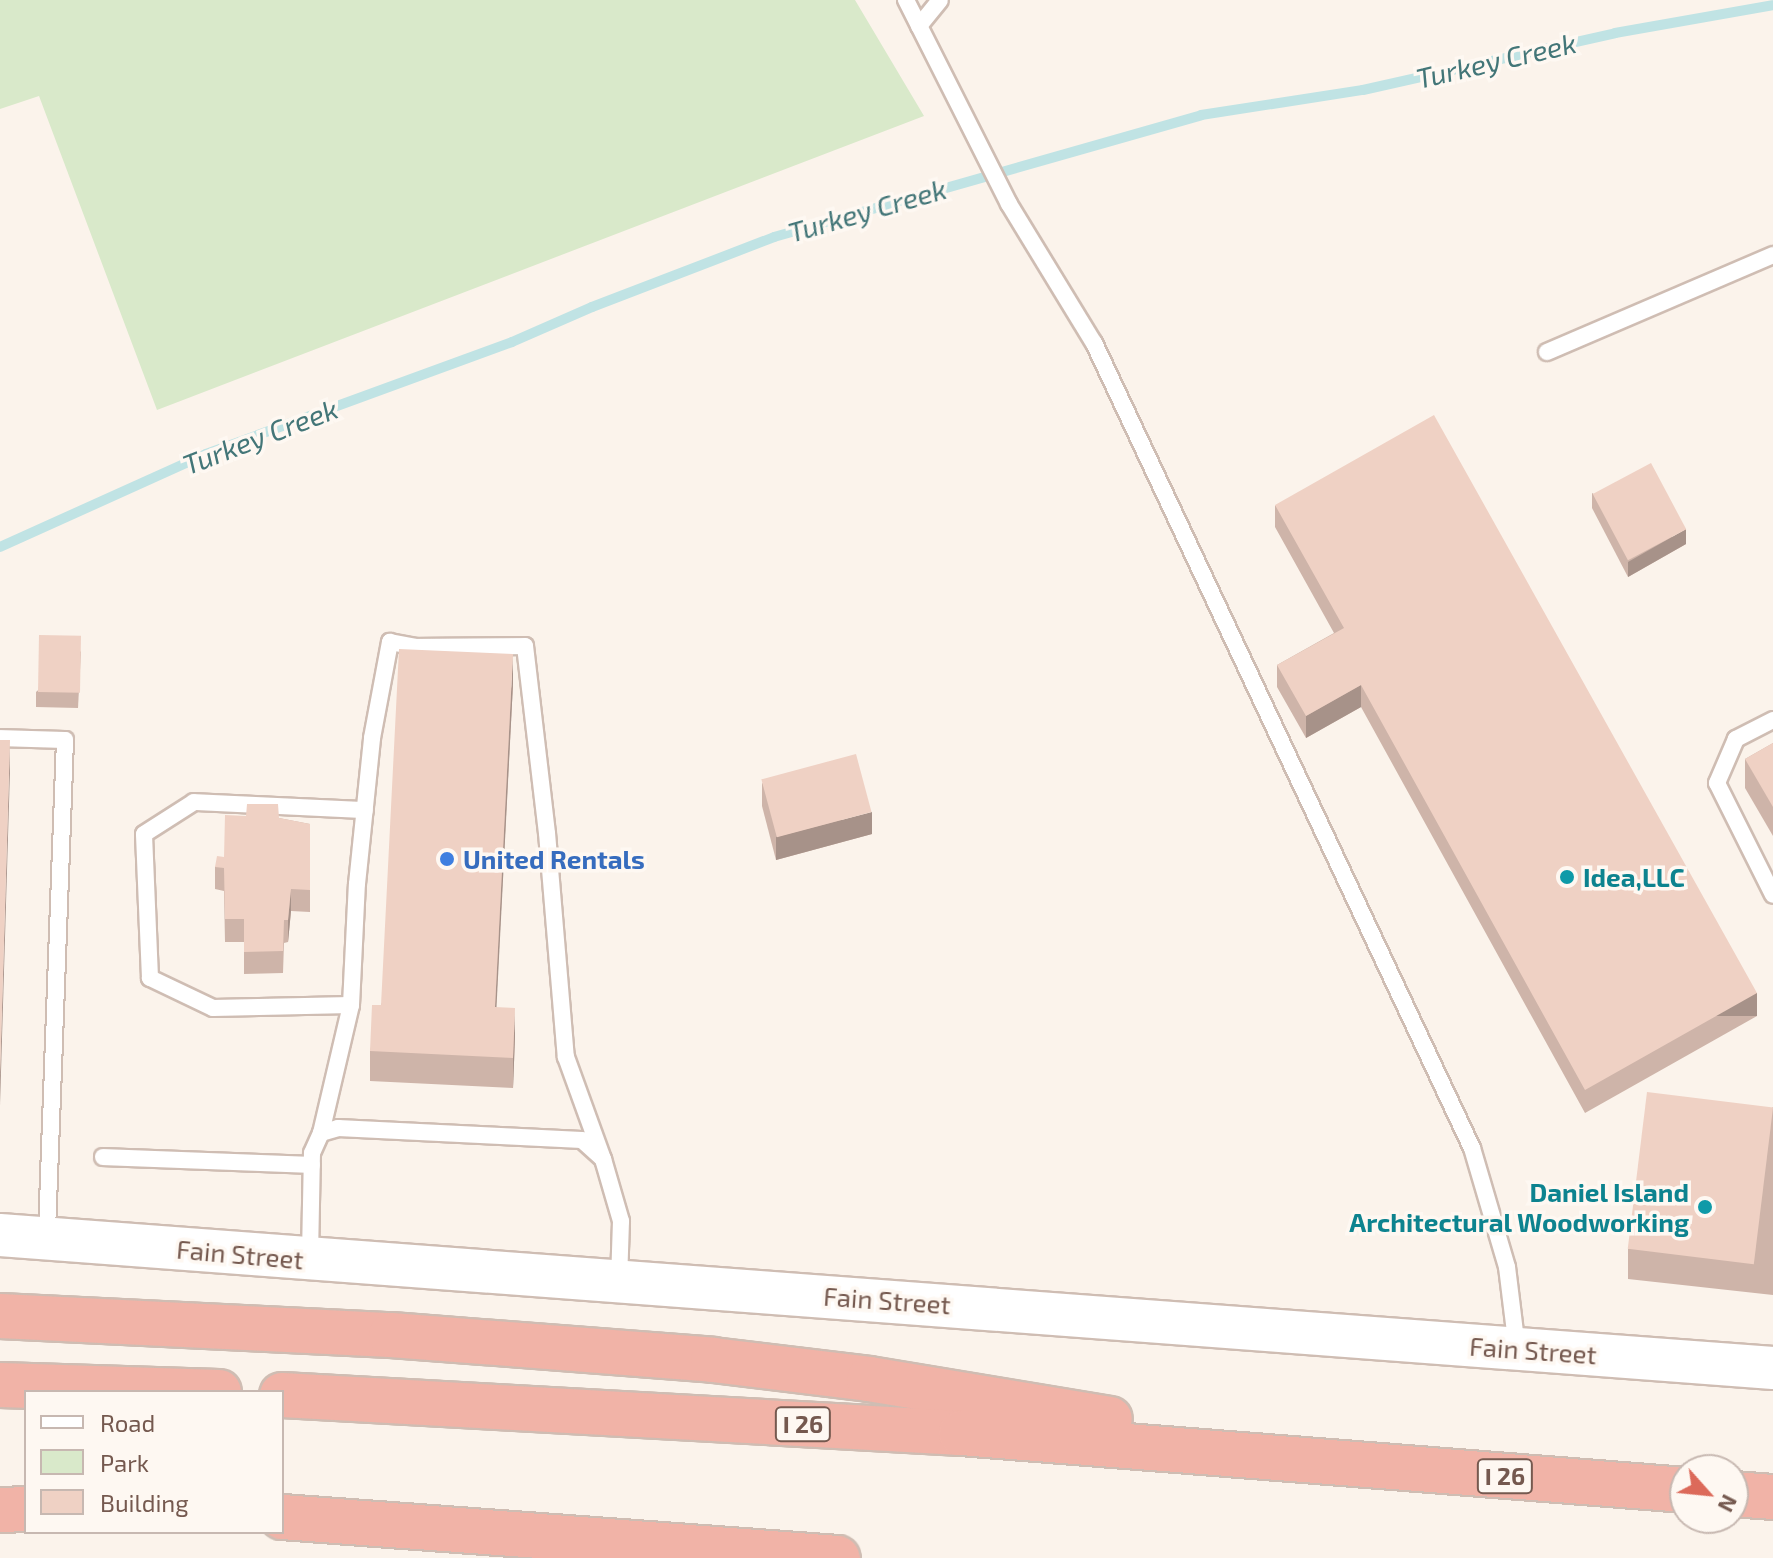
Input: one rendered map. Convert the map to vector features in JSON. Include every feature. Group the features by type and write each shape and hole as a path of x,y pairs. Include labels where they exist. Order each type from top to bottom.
{"highway":[{"path":"0,1316 376,1334 713,1360 869,1379 1184,1431 1324,1462"},
{"path":"0,1385 156,1390"},
{"name":"I 26","path":"284,1395 961,1433 1669,1489"},
{"path":"1749,1495 1773,1497"},
{"path":"0,1510 24,1509"},
{"path":"284,1517 837,1558"}],"street":[{"name":"Fain Street","path":"0,1235 1773,1368"}],"lane":[{"path":"906,0 1009,204 1094,343 1472,1148 1507,1267 1517,1348"},
{"path":"919,26 940,0"},
{"path":"1547,352 1773,255"},
{"path":"310,1259 312,1165 351,1005 372,738 390,642 416,647 525,646 547,833 566,1057 603,1159 621,1221 619,1280"},
{"path":"1773,720 1736,739 1717,783 1773,895"},
{"path":"0,738 65,740 47,1238"},
{"path":"351,1005 213,1008 150,978 144,834 194,802 365,810"},
{"path":"321,1133 338,1128 582,1140 603,1159"},
{"path":"103,1157 312,1165"}],"green space":[{"path":"0,0 855,0 924,116 157,410 39,96 0,109"}],"building":[{"name":"Idea,LLC","path":"1434,415 1757,993 1585,1090 1361,685 1306,716 1277,665 1344,628 1275,505"},
{"path":"1651,463 1686,529 1628,560 1593,494"},
{"path":"39,635 81,636 80,693 38,692"},
{"name":"United Rentals","path":"399,649 513,654 495,1007 515,1008 513,1058 370,1051 372,1005 381,1005"},
{"path":"0,740 10,740 0,1075"},
{"path":"1773,743 1773,807 1745,759"},
{"path":"856,754 872,812 777,837 761,779"},
{"path":"247,804 278,804 279,818 310,824 310,890 291,889 288,920 284,920 283,951 244,952 244,919 225,919 224,868 215,867 217,856 224,857 225,815 246,816"},
{"name":"Daniel Island Architectural Woodworking","path":"1647,1092 1773,1107 1754,1264 1628,1249"}],"waterway":[{"name":"Turkey Creek","path":"0,547 206,454 512,342 592,307 774,237 1201,115 1363,90 1615,33 1773,5"}],"place":[{"name":"United Rentals","path":"447,859"},
{"name":"Idea,LLC","path":"1567,877"},
{"name":"Daniel Island Architectural Woodworking","path":"1705,1207"}]}
